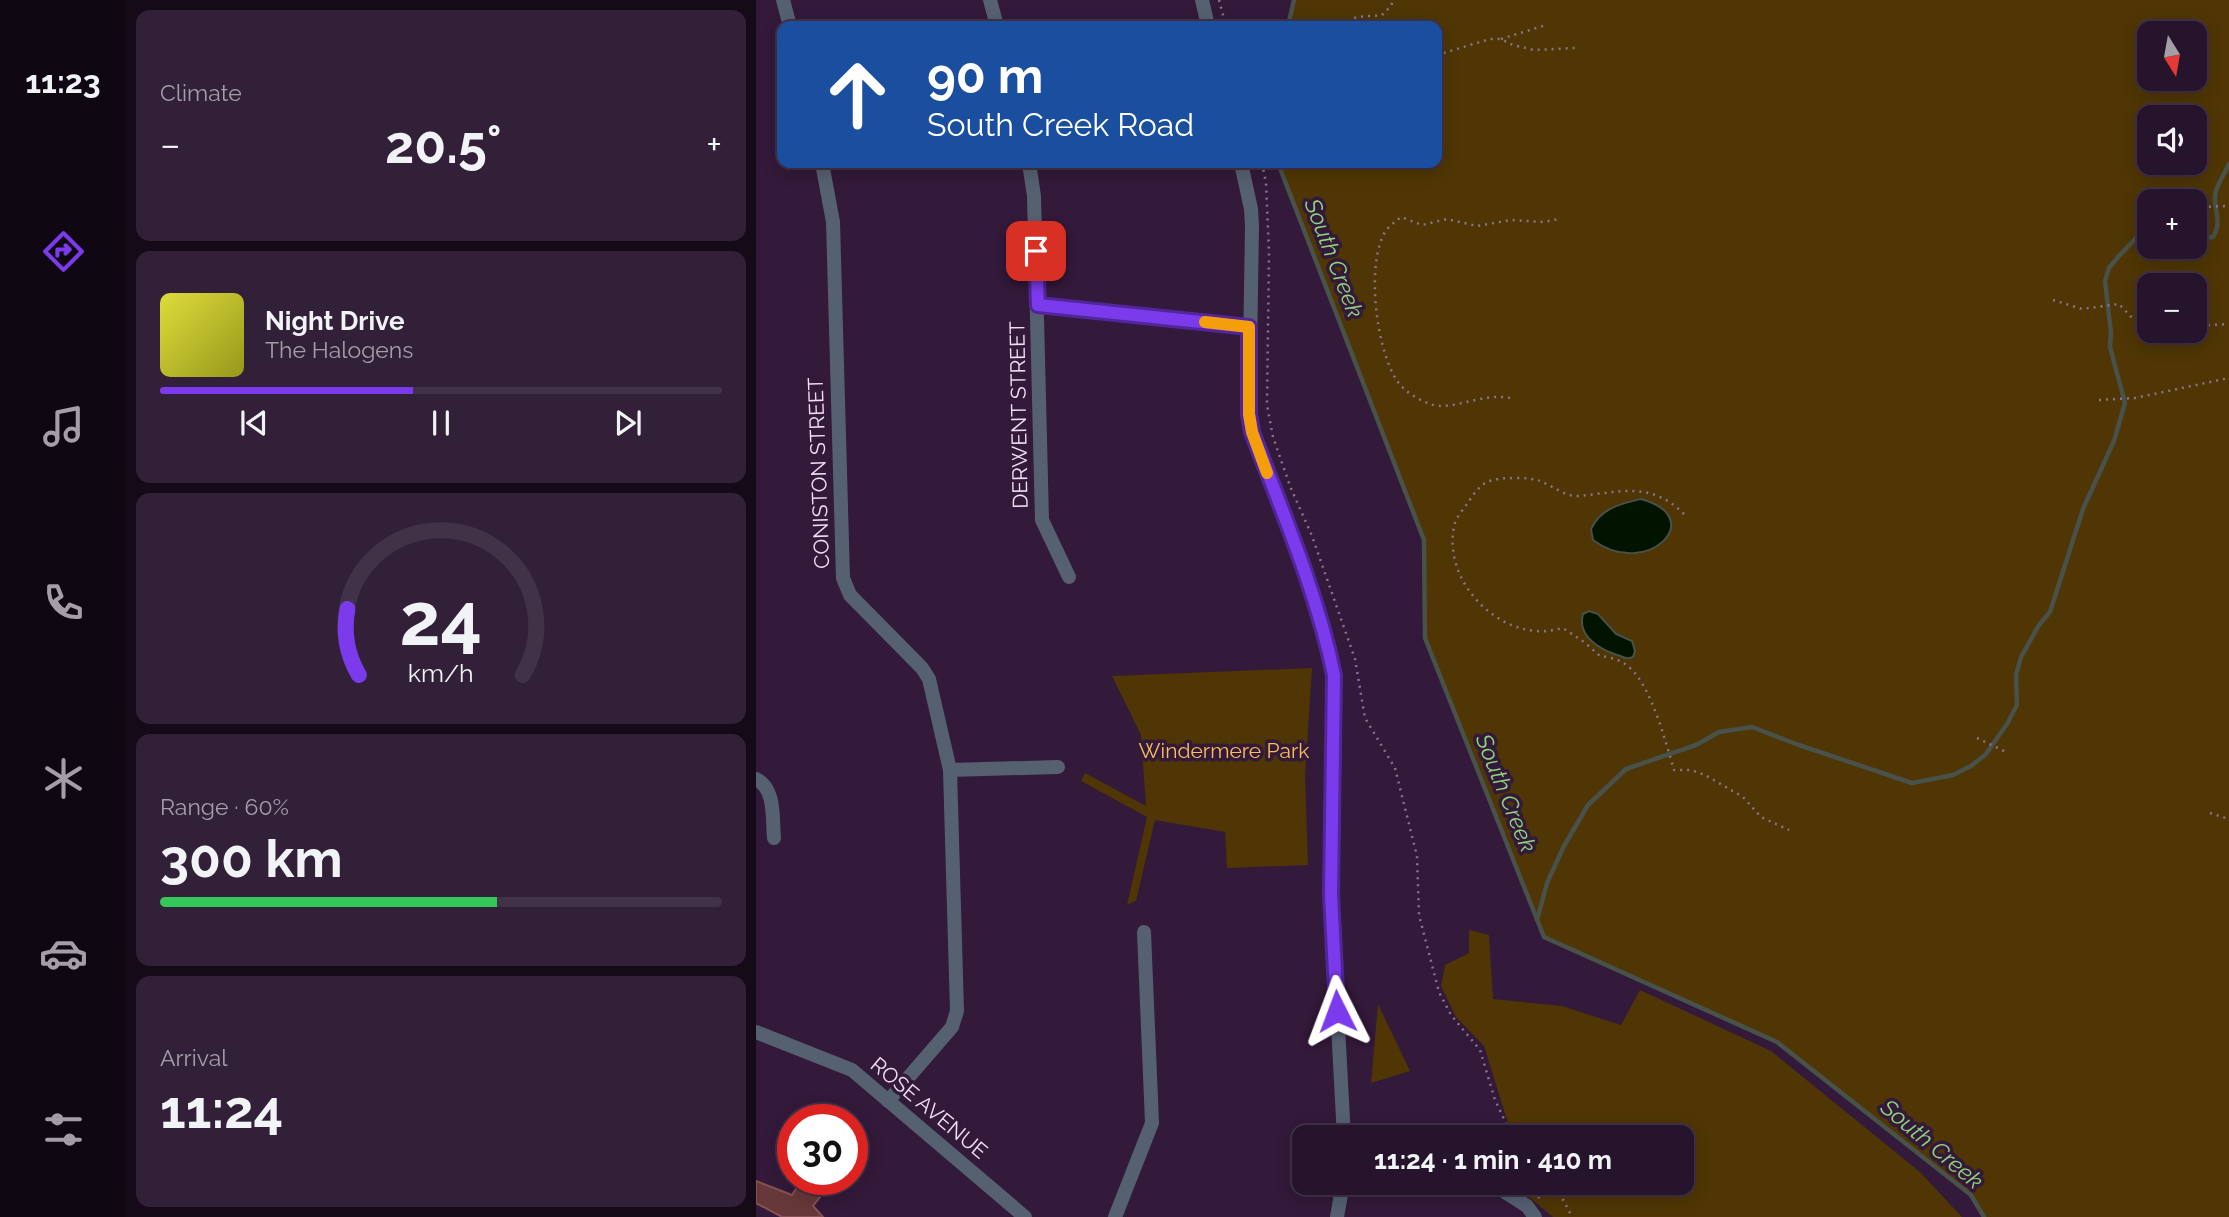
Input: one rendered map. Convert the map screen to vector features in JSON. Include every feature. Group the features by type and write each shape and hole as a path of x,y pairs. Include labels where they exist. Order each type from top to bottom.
{"street":[{"path":"783,0 788,21"},
{"path":"990,0 996,21"},
{"path":"1202,0 1207,21"},
{"name":"CONISTON STREET","path":"823,168 833,222 843,578 850,595 922,668 929,679 950,770 957,1011 952,1027 888,1101"},
{"name":"DERWENT STREET","path":"1030,168 1034,196 1038,305 1042,520 1069,577"},
{"path":"1242,168 1251,209 1249,414 1252,432 1305,576 1329,649 1334,675 1331,895 1343,1125"},
{"path":"1038,305 1249,327"},
{"path":"950,770 1058,767"},
{"path":"756,779 764,783 769,790 774,838"},
{"path":"1115,1217 1152,1123 1143,932"},
{"name":"ROSE AVENUE","path":"756,1032 852,1070 1025,1217"},
{"path":"1337,1217 1341,1195"},
{"path":"1510,1195 1527,1206 1535,1217"}],"path":[{"path":"1219,0 1225,21"},
{"path":"1346,21 1382,15 1393,0"},
{"path":"1442,53 1543,26"},
{"path":"1501,39 1534,50 1575,48"},
{"path":"1263,168 1269,253 1267,405 1273,437 1290,486 1312,536 1355,659 1365,718 1395,768 1417,856 1419,915 1439,992 1451,1015 1480,1050 1495,1100 1507,1125"},
{"path":"2207,207 2227,206"},
{"path":"1510,398 1492,395 1435,406 1408,392 1396,380 1382,344 1375,304 1374,273 1380,245 1385,233 1401,217 1422,225 1447,219 1477,226 1511,220 1543,222 1559,219"},
{"path":"2053,300 2074,308 2119,304 2137,321"},
{"path":"2207,325 2229,324"},
{"path":"2099,400 2135,398 2229,378"},
{"path":"1684,514 1673,503 1649,493 1629,490 1577,496 1530,478 1496,479 1479,487 1468,502 1454,524 1452,545 1457,570 1472,595 1503,621 1514,627 1540,632 1563,628 1600,656 1630,668 1640,681 1665,738 1674,770 1690,770 1705,775 1743,797 1761,817 1789,830"},
{"path":"1977,738 2006,752"},
{"path":"2210,813 2229,819"},
{"path":"1559,1195 1572,1217"}],"green space":[{"path":"1294,0 2229,0 2229,1217 1984,1217 1973,1197 1960,1186 1777,1042 1544,937 1425,638 1424,540 1280,168 1442,168 1442,21 1289,21"},
{"name":"Windermere Park","path":"1312,668 1305,776 1308,865 1227,868 1225,832 1155,820 1136,901 1127,905 1147,817 1081,781 1085,773 1146,806 1141,735 1112,676"},
{"path":"1469,930 1489,935 1493,999 1562,1006 1621,1025 1640,990 1771,1051 1920,1172 1962,1217 1553,1217 1526,1195 1694,1195 1694,1125 1510,1125 1484,1046 1456,1017 1441,986 1445,965 1469,953"},
{"path":"1378,1004 1410,1071 1371,1083"}],"shaded area":[{"path":"1641,499 1661,508 1670,519 1670,531 1663,542 1650,550 1633,553 1613,551 1593,540 1591,529 1600,516 1619,505"},
{"path":"1589,611 1598,614 1616,634 1632,641 1635,651 1633,657 1627,658 1610,652 1586,635 1582,622 1583,614"}],"building":[{"path":"756,1181 777,1189 777,1195 817,1195 820,1197 813,1206 823,1217 782,1217 756,1203"}],"waterway":[{"name":"South Creek","path":"1289,21 1294,0"},
{"path":"2207,237 2213,237 2216,231 2216,191 2229,164"},
{"name":"South Creek","path":"1280,168 1424,540 1425,638 1544,937 1777,1042 1971,1195 1984,1217"},
{"path":"1537,920 1547,883 1564,846 1588,805 1626,769 1696,745 1719,732 1752,727 1912,783 1953,775 1986,754 2017,705 2016,675 2021,657 2039,625 2050,612 2083,509 2114,441 2125,403 2110,347 2105,281 2109,268 2137,237"}],"slow traffic":[{"path":"1205,322 1249,327 1249,414 1252,432 1267,473"}],"route":[{"path":"1036,251 1038,305 1249,327 1249,414 1252,432 1305,576 1329,649 1334,675 1331,895 1337,1011"}]}
